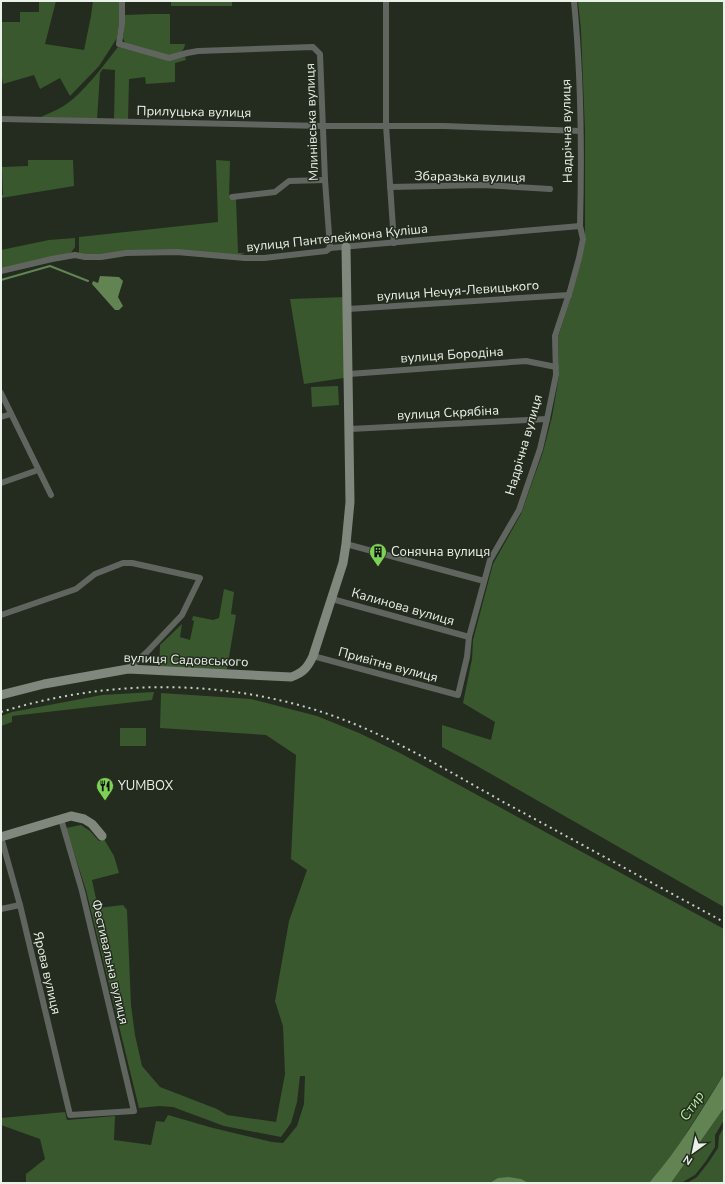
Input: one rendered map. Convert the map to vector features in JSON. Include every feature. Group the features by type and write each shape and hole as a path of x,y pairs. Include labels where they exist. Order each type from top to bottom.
{"street":[{"name":"Млинівська вулиця","path":"122,1 122,23 119,44 169,58 198,51 313,47 320,54 325,180 330,248"},
{"path":"386,1 386,126 394,243"},
{"name":"Надрічна вулиця","path":"458,695 467,657 469,637 490,560 519,510 540,449 556,375 555,336 569,295 583,239 580,226 580,131 577,31 574,1"},
{"name":"Прилуцька вулиця","path":"1,119 323,126 444,126 580,131"},
{"path":"232,197 275,192 289,182 325,180"},
{"name":"Збаразька вулиця","path":"390,187 483,185 550,190"},
{"name":"вулиця Пантелеймона Куліша","path":"1,271 75,255 85,257 101,257 126,253 177,252 245,258 264,258 326,252 330,248 580,226"},
{"path":"313,656 343,563 350,495 346,247"},
{"name":"вулиця Нечуя-Левицького","path":"348,309 569,295"},
{"name":"вулиця Бородіна","path":"349,374 526,360 556,366"},
{"path":"1,393 51,495"},
{"path":"1,417 11,414"},
{"name":"вулиця Скрябіна","path":"350,429 547,419"},
{"path":"1,484 38,470"},
{"path":"346,544 484,582"},
{"path":"1,615 76,589 95,574 124,563 132,563 200,578 182,615 147,652 128,669"},
{"name":"Калинова вулиця","path":"332,599 469,637"},
{"name":"вулиця Садовського","path":"1,695 44,684 128,669 291,677 300,674 309,666 313,656"},
{"name":"Привітна вулиця","path":"313,656 458,695"},
{"path":"1,837 71,816 84,819 92,824 102,836"},
{"name":"Фестивальна вулиця","path":"61,819 82,891 134,1111 70,1115"},
{"name":"Ярова вулиця","path":"1,837 20,905 70,1115"},
{"path":"1,910 20,905"}],"shaded area":[{"path":"39,1 56,1 45,44 84,50 93,1 120,1 117,38 99,66 70,96 60,78 40,89 34,75 3,84 1,71 1,22 20,22 20,12 39,12"},
{"path":"171,1 232,1 232,6 171,6"},
{"path":"578,1 724,1 724,907 442,747 442,725 491,740 495,722 463,703 472,659 473,640 493,564 521,514 543,452 552,417 559,376 558,337 570,300 585,243 585,131 581,30"},
{"path":"170,14 170,44 185,44 185,47 181,52 170,56 162,55 125,43 123,38 125,15"},
{"path":"118,47 168,60 185,57 186,60 175,63 175,82 146,84 145,77 129,79 128,120 114,120 115,70 103,69 100,73 97,120 41,117 62,107 73,99 91,81"},
{"path":"28,160 73,160 74,186 1,198 1,195 3,195 2,167 28,166"},
{"path":"216,160 230,161 229,199 236,199 238,253 245,253 238,256 177,251 101,255 79,254 79,237 218,222"},
{"path":"75,238 75,247 70,254 1,269 1,250 49,240"},
{"path":"100,276 119,277 123,281 118,297 123,306 119,310 115,310 92,284 93,281 98,283"},
{"path":"345,297 344,378 304,384 290,299"},
{"path":"338,386 339,405 312,407 311,387"},
{"path":"224,589 234,592 231,614 236,615 227,669 159,668 160,645 182,624 180,637 190,640 194,621 192,620 193,616 213,620 219,618"},
{"path":"154,692 152,700 12,716 12,722 1,726 1,716 12,712 102,695"},
{"path":"161,693 251,699 317,716 359,733 400,753 724,929 724,1074 680,1143 649,1183 529,1183 514,1178 504,1178 490,1183 26,1183 26,1174 45,1159 40,1139 1,1125 1,1118 65,1112 67,1120 115,1116 114,1140 151,1145 156,1121 164,1122 168,1115 213,1128 272,1142 283,1143 297,1126 304,1104 305,1076 300,1076 297,1102 291,1123 281,1137 224,1126 173,1107 159,1106 139,1108 86,890 66,828 81,825 90,831 99,841 104,839 114,856 119,873 92,880 98,908 123,905 127,910 131,1005 135,1035 142,1066 160,1087 217,1109 227,1115 276,1122 285,1074 283,1026 275,1001 289,921 307,870 291,859 296,755 266,735 160,728"},
{"path":"120,728 146,728 146,746 120,746"},
{"name":"Стир","path":"724,1074 724,1108 671,1183 649,1183 679,1144"},
{"path":"724,1108 724,1120 715,1135 715,1147 706,1161 695,1175 681,1183 671,1183"},
{"path":"724,1127 724,1183 687,1183 697,1177 718,1148 719,1136"},
{"path":"509,1177 521,1179 529,1183 490,1183 498,1178"}],"waterway":[{"path":"1,280 50,266 88,281"}],"railway":[{"path":"1,712 44,701 87,693 131,688 175,687 219,690 262,697 305,707 347,721 409,749 724,922"}],"place":[{"name":"Сонячна вулиця","path":"378,567"},
{"name":"YUMBOX","path":"105,801"}]}
